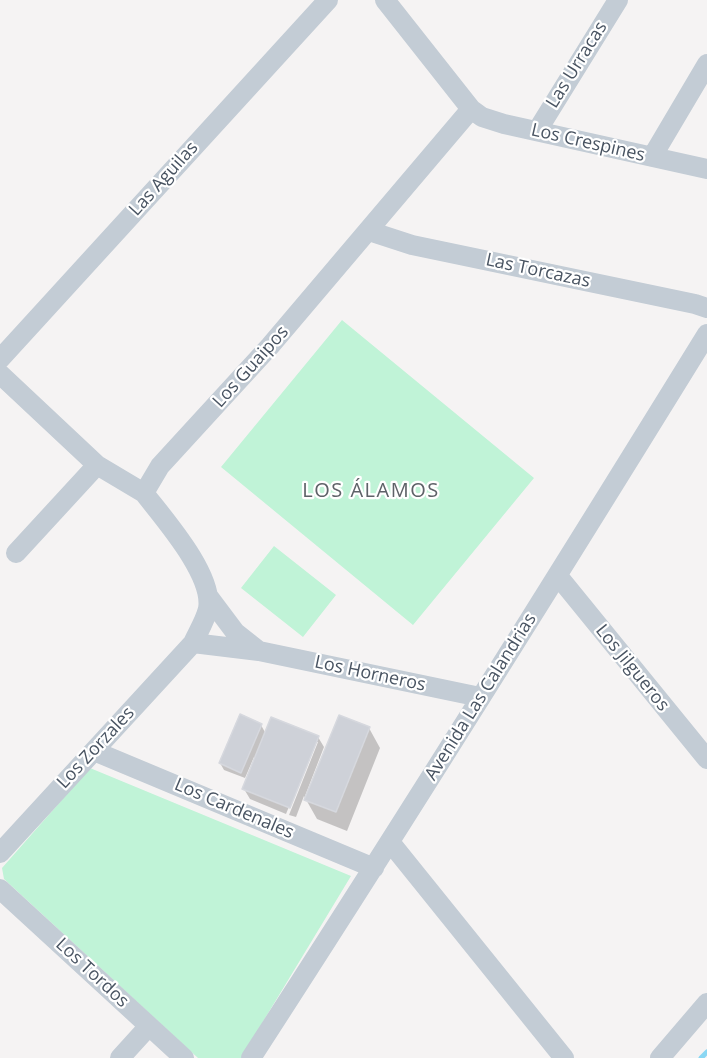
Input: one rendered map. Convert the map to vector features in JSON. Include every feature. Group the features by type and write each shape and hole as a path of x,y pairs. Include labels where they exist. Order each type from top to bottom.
{"street":[{"name":"Las Aguilas","path":"0,359 328,0"},
{"path":"385,0 471,110"},
{"name":"Las Urracas","path":"537,131 618,0"},
{"path":"652,157 707,64"},
{"name":"Los Crespines","path":"471,110 482,117 504,124 707,169"},
{"name":"Los Guaipos","path":"144,493 160,466 270,346 471,110"},
{"name":"Las Torcazas","path":"369,231 412,245 707,308"},
{"name":"Avenida Las Calandrias","path":"251,1058 558,576 707,334"},
{"path":"0,374 97,465 144,493 190,555 200,573 208,596 207,609 193,643"},
{"path":"16,553 97,465"},
{"name":"Los Jilgueros","path":"558,576 707,759"},
{"name":"Los Horneros","path":"208,596 235,632 260,651"},
{"name":"Los Horneros","path":"193,643 260,651 480,697"},
{"name":"Los Zorzales","path":"0,853 193,643"},
{"name":"Los Cardenales","path":"94,751 374,868"},
{"path":"390,842 564,1058"},
{"name":"Los Tordos","path":"0,889 184,1058"},
{"path":"660,1058 707,1003"},
{"path":"120,1058 149,1026"}],"green space":[{"path":"342,320 534,478 413,625 221,467"},
{"path":"274,546 336,595 303,637 241,588"},
{"path":"90,768 351,876 241,1058 198,1058 4,879 2,868"}],"building":[{"path":"240,714 262,724 241,773 219,763"},
{"path":"339,715 370,727 336,812 304,800"},
{"path":"271,717 319,736 290,808 242,789"}],"waterway":[{"path":"701,1058 707,1052"}],"district":[{"name":"LOS ÁLAMOS","path":"371,491"}]}
